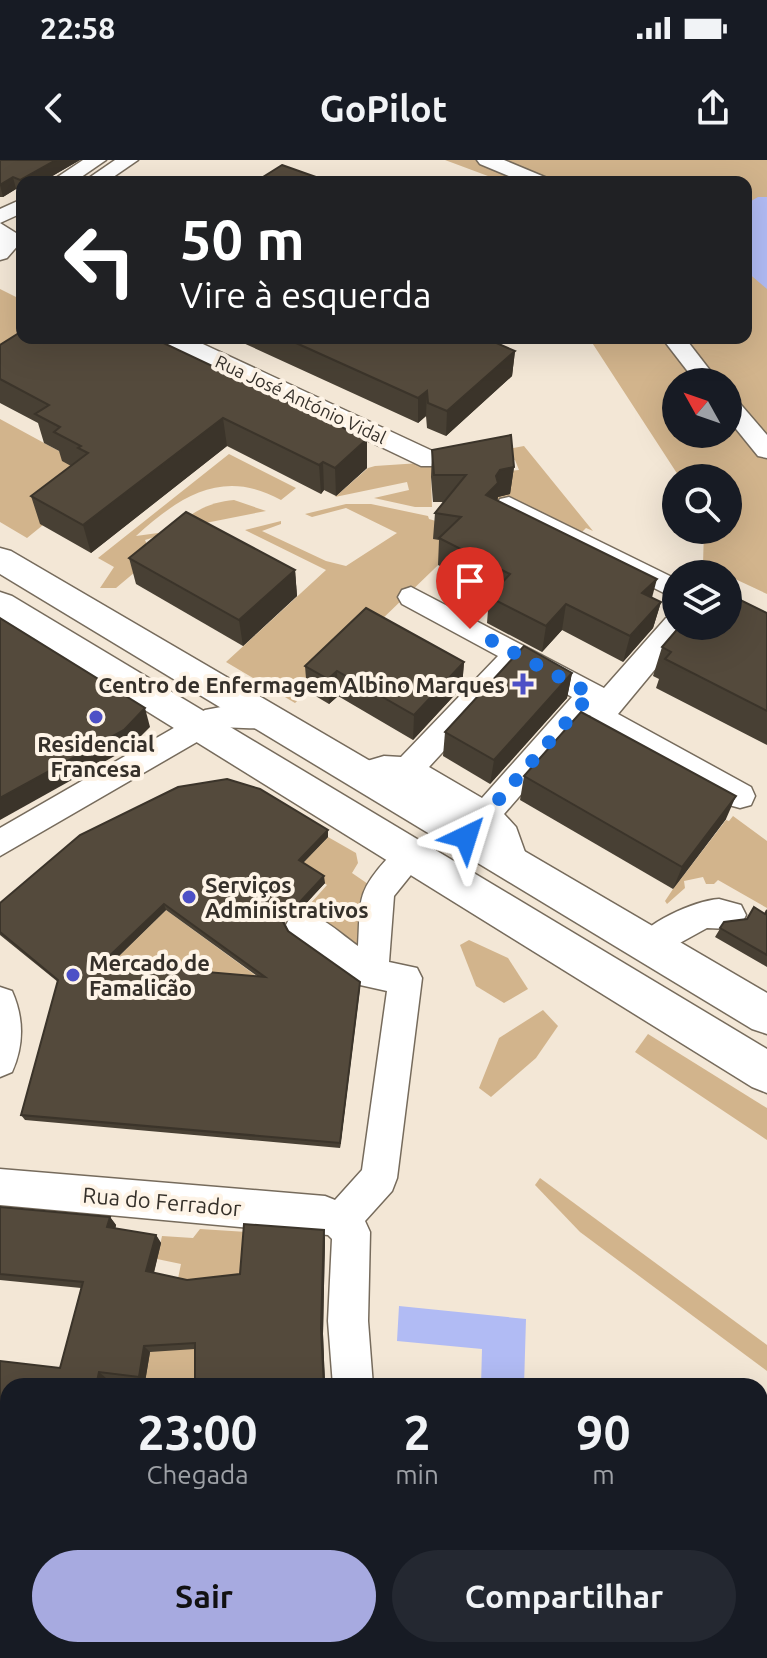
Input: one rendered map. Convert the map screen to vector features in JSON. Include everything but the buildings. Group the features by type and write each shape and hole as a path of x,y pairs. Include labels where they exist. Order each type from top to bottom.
{"main road":[{"path":"0,559 265,718 475,826 514,866 767,1015"},
{"path":"0,604 767,1073"}],"street":[{"path":"70,176 96,160"},
{"path":"103,176 128,160"},
{"path":"487,160 526,176"},
{"name":"Rua José António Vidal","path":"185,344 430,460"},
{"path":"678,344 697,368"},
{"path":"742,421 767,450"},
{"path":"509,505 662,583"},
{"path":"411,597 600,698 606,721 615,729 740,796"},
{"path":"475,826 662,638"},
{"path":"385,778 517,654"},
{"path":"0,857 12,837 215,718 237,715 265,718"},
{"path":"372,975 378,891 411,855"},
{"path":"649,946 716,920"},
{"path":"302,925 372,975 405,978 379,1178 333,1218 351,1232 348,1321 352,1378"},
{"path":"0,1002 6,1025 0,1061"},
{"name":"Rua do Ferrador","path":"0,1187 333,1218"}],"shaded area":[{"path":"445,160 767,160 767,594 742,582 742,560 703,560 704,544 742,544 742,464 671,464 593,344 752,344 752,176 488,176"},
{"path":"0,289 16,297 18,344 0,368"},
{"path":"0,419 68,456 75,468 41,523 43,525 27,538 0,522"},
{"path":"524,446 593,531 586,528 582,532 510,497 483,501 509,471 519,470 515,460 431,477 432,507 415,507 374,498 409,490 407,482 335,497 368,468 375,466 435,462"},
{"path":"229,454 296,488 281,500 240,486 203,491 186,499 136,536 158,533 158,536 145,540 149,549 172,541 116,588 100,588 114,567 98,558"},
{"path":"234,500 266,511 175,529 202,508"},
{"path":"346,504 371,504 428,516 446,524 460,544 295,703 226,662 326,570 245,530 281,521 281,524 262,531 326,561 346,566 397,533 346,508 312,517 305,514"},
{"path":"733,816 767,841 767,908 718,880 714,884 706,884 703,877 684,881 685,888 667,904 665,901 673,889 726,820"},
{"path":"328,837 356,853 358,863 352,873 368,884 361,954 302,913 327,885 300,866"},
{"path":"166,910 266,983 112,970 114,961"},
{"path":"469,940 508,958 528,989 504,1003 476,986 460,945"},
{"path":"543,1010 558,1026 536,1058 491,1097 479,1088 499,1038"},
{"path":"648,1034 767,1108 767,1140 635,1052"},
{"path":"540,1178 767,1345 767,1371 580,1232 535,1185"},
{"path":"200,1229 247,1232 243,1282 201,1378 145,1378 158,1298 174,1298 181,1264 157,1259 162,1236 193,1238"}],"water":[{"path":"767,197 767,289 752,276 752,200"},
{"path":"399,1306 526,1319 524,1378 481,1378 482,1349 397,1341"}],"place":[{"name":"Centro de Enfermagem Albino Marques","path":"523,684"},
{"name":"Residencial Francesa","path":"96,717"},
{"name":"Serviços Administrativos","path":"189,897"},
{"name":"Mercado de Famalicão","path":"73,975"}],"route":[{"path":"466,837 591,694 470,629"}]}
